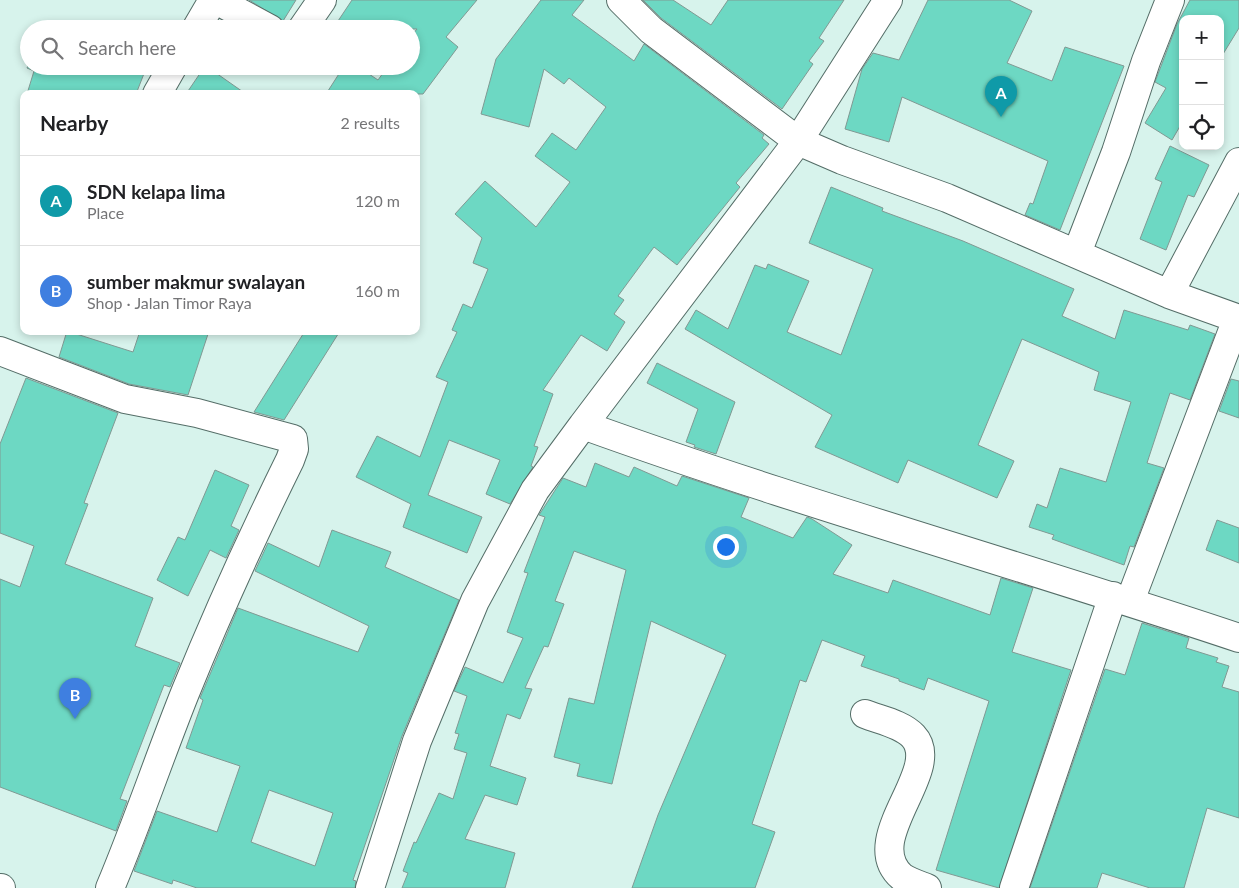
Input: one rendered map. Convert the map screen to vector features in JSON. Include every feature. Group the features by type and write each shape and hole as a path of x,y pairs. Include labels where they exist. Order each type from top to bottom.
{"street":[{"path":"202,20 214,0 253,20"},
{"path":"308,20 322,0"},
{"path":"621,0 651,30 798,140 842,160 946,198 1169,294 1238,319 1121,599 1014,888"},
{"path":"370,888 417,741 475,601 535,490 798,140 888,0"},
{"path":"1077,253 1170,0"},
{"path":"159,90 169,75"},
{"path":"1169,294 1239,162"},
{"path":"0,351 125,399 197,413 293,439 294,448 290,460 219,611 184,695 139,818 110,888"},
{"path":"583,425 805,500 1239,638"},
{"path":"865,714 901,728 914,737 920,752 917,771 889,842 888,858 904,878 927,888"}],"building":[{"path":"249,0 296,0 284,20"},
{"path":"352,0 477,0 446,37 458,47 423,94 420,94 420,90 329,90 338,75 370,75 378,80 382,75 420,75 420,20 339,20"},
{"path":"541,0 584,0 572,15 634,61 644,44 764,135 762,138 769,144 736,183 740,187 677,265 654,247 618,296 624,300 614,314 625,322 607,351 581,335 543,390 553,394 534,446 538,447 531,466 533,467 510,504 486,494 500,460 449,440 428,495 482,517 467,553 403,527 411,504 356,477 377,436 420,457 448,382 436,377 457,332 452,330 463,304 472,308 488,269 473,263 482,238 455,214 485,181 536,227 570,182 535,156 552,133 576,150 606,107 569,78 564,84 544,69 529,127 481,114 496,59"},
{"path":"643,0 673,0 711,25 728,0 844,0 819,38 824,41 809,61 813,64 782,109 661,18"},
{"path":"928,0 1009,0 1032,11 1007,63 1052,81 1065,47 1124,66 1060,230 1025,215 1030,203 1033,204 1048,161 902,97 889,142 845,129 862,69 873,53 899,60"},
{"path":"1190,0 1239,0 1239,28 1224,52 1224,15 1182,15"},
{"path":"1179,20 1179,128 1172,140 1145,123 1166,88 1155,82"},
{"path":"33,75 143,75 138,90 28,90"},
{"path":"199,75 219,75 240,90 189,90"},
{"path":"1170,146 1209,165 1194,197 1188,195 1166,250 1140,239 1162,182 1155,179"},
{"path":"831,187 883,208 882,211 963,241 1074,289 1062,316 1115,339 1124,310 1188,330 1190,325 1215,334 1190,400 1170,393 1147,463 1164,468 1134,547 1130,546 1124,565 1052,539 1054,535 1029,527 1037,504 1047,508 1060,468 1106,482 1131,402 1094,390 1099,372 1022,339 978,445 1014,461 997,498 908,460 898,483 815,447 832,415 685,329 696,310 728,329 755,265 766,269 768,264 809,281 787,332 841,355 873,269 809,243"},
{"path":"66,335 80,335 133,352 139,335 208,335 188,395 129,384 59,357"},
{"path":"302,335 337,335 284,420 254,412"},
{"path":"657,363 735,402 716,454 694,447 695,445 686,442 698,409 647,383"},
{"path":"26,378 118,413 84,503 88,504 65,564 153,598 135,646 180,663 170,687 164,685 120,799 127,801 116,831 0,787 0,579 20,587 34,546 0,533 0,444"},
{"path":"1231,379 1239,381 1239,418 1219,411"},
{"path":"595,463 629,477 634,467 677,486 682,476 749,498 741,517 793,538 807,517 812,519 852,545 833,574 888,593 893,580 990,615 1001,578 1033,588 1012,652 1071,670 999,888 936,870 989,701 928,678 924,690 899,681 899,679 861,666 865,656 822,640 806,682 800,680 752,824 775,832 755,888 632,888 658,815 726,655 651,621 612,784 577,776 580,764 554,757 569,698 594,704 626,570 574,551 555,601 564,604 548,647 544,646 525,688 532,689 520,719 507,714 490,766 526,778 517,805 485,795 465,839 515,853 505,888 402,888 408,873 403,871 414,842 416,843 439,793 453,799 467,753 454,749 459,734 455,733 467,696 454,691 465,667 503,683 523,638 507,632 528,573 524,572 545,517 539,515 563,478 586,487"},
{"path":"215,470 249,485 231,526 239,530 226,558 210,550 188,596 157,580 178,537 185,540"},
{"path":"1217,520 1239,528 1239,563 1206,550"},
{"path":"332,530 391,552 385,567 459,600 402,736 353,880 356,881 355,888 197,888 173,880 172,884 134,871 157,811 217,832 240,766 186,748 203,700 200,698 238,608 358,652 369,626 255,571 268,543 319,567","holes":["269,790 333,813 315,866 251,842"]},
{"path":"1142,623 1189,638 1186,648 1218,658 1216,662 1229,666 1222,687 1239,692 1239,818 1207,808 1184,888 1150,888 1102,873 1097,888 1030,888 1105,669 1125,675"}],"place":[{"name":"SDN kelapa lima","path":"1001,117"},
{"name":"sumber makmur swalayan","path":"75,719"}]}
